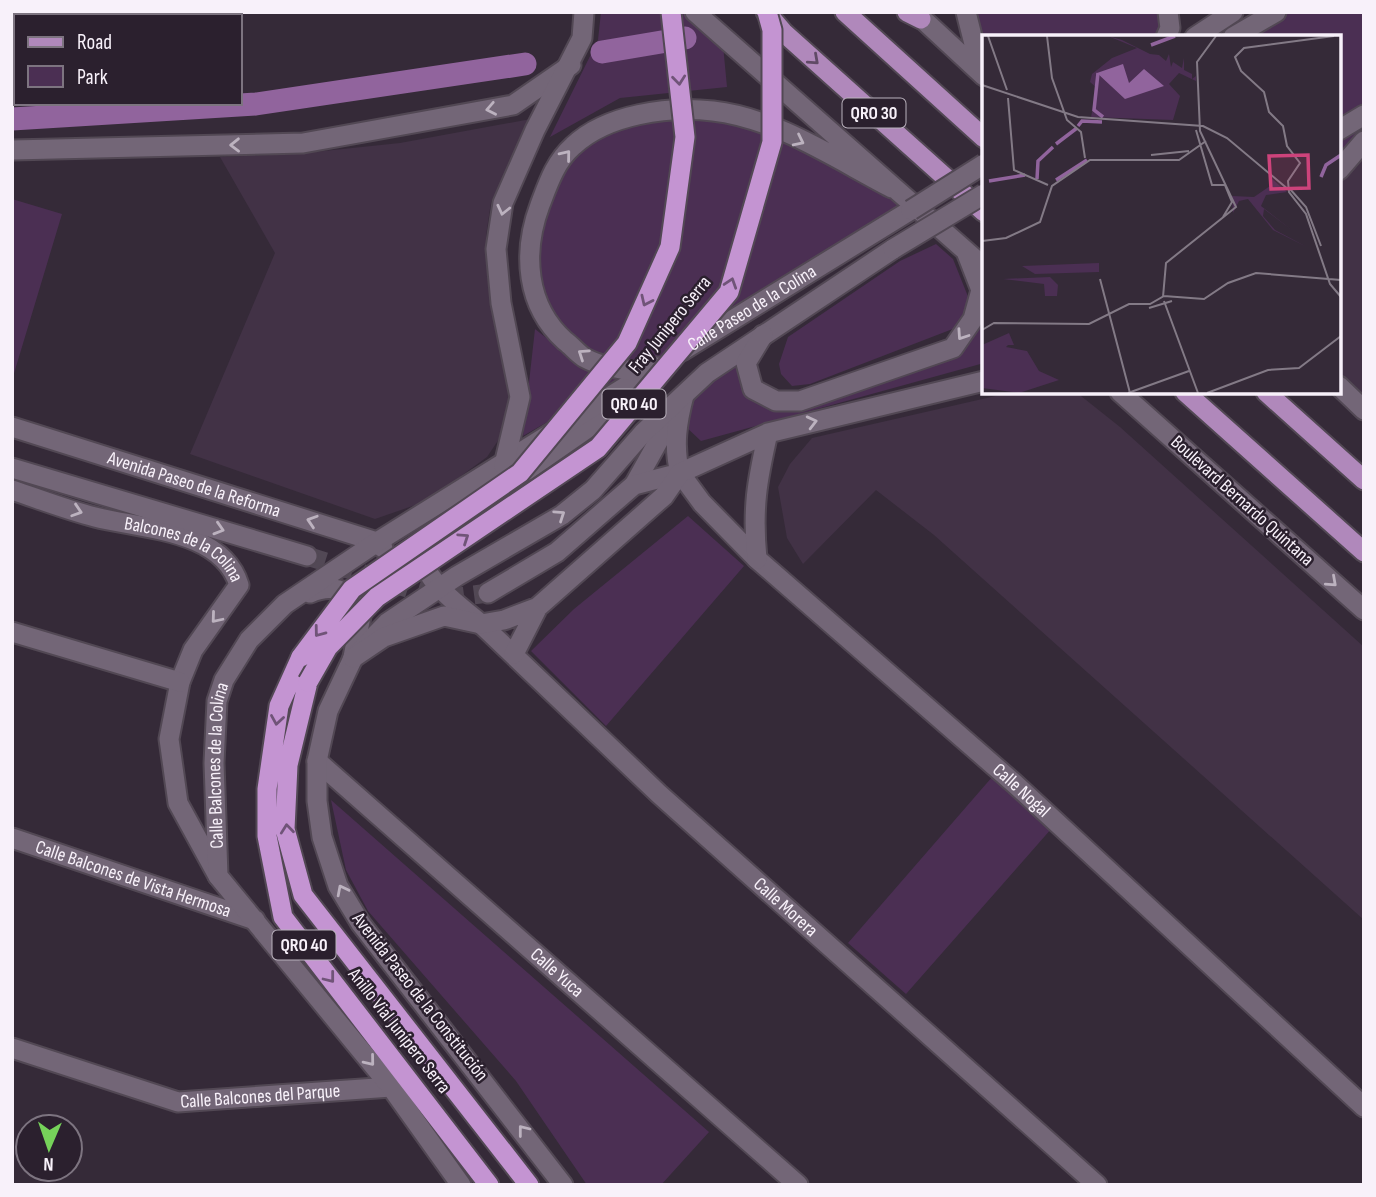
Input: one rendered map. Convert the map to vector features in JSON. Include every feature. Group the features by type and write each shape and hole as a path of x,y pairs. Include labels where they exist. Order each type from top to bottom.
{"highway":[{"name":"Fray Junipero Serra","path":"301,657 352,589 520,472 626,343 670,247 685,137 671,12"},
{"name":"Fray Junipero Serra","path":"308,682 328,647 377,597 598,448 729,292 772,142 772,30 766,12"},
{"name":"Anillo Vial Junípero Serra","path":"301,657 279,706 267,789 267,836 283,917 489,1185"},
{"name":"Anillo Vial Junípero Serra","path":"308,682 288,765 285,829 303,895 529,1185"}],"main road":[{"name":"QRO 30","path":"766,12 783,32 982,210"},
{"name":"QRO 30","path":"845,12 982,136"},
{"path":"1187,394 1364,552"},
{"path":"1268,394 1364,480"}],"street":[{"path":"504,465 520,397 501,303 496,249 503,203 535,130 571,65 582,38 584,12"},
{"path":"695,12 982,265"},
{"path":"965,12 977,56 982,64"},
{"path":"1167,35 1170,28 1168,12"},
{"path":"1198,35 1233,12"},
{"path":"1236,35 1276,12"},
{"path":"914,14 982,74"},
{"path":"12,150 303,144 513,105 571,65"},
{"path":"647,373 620,369 585,358 548,326 534,297 529,267 536,216 553,171 572,146 606,123 682,109 716,111 762,122 892,188"},
{"path":"1341,129 1364,115"},
{"path":"1341,168 1364,141"},
{"name":"Calle Paseo de la Colina","path":"377,542 982,165"},
{"name":"Calle Paseo de la Colina","path":"439,589 572,507 593,490 643,433 708,373 893,249 982,195"},
{"path":"763,335 746,363 753,389 776,401 800,401 953,348 973,319 981,290 965,250"},
{"name":"Calle Morera","path":"647,373 611,412 430,534 420,544 419,556 439,589 514,654 659,794 1097,1185"},
{"path":"634,485 680,473 768,433 982,381"},
{"path":"1341,388 1364,410"},
{"path":"1114,394 1135,406"},
{"name":"Boulevard Bernardo Quintana","path":"1122,394 1364,610"},
{"path":"353,658 384,637 444,616 481,624 504,620 538,607 664,496 680,473 675,454 676,434 684,395"},
{"path":"488,593 557,552 634,485 684,395"},
{"name":"Avenida Paseo de la Reforma","path":"12,427 377,542"},
{"path":"757,559 753,516 755,492 768,433"},
{"name":"Avenida Paseo de la Reforma","path":"12,468 307,556"},
{"name":"Calle Nogal","path":"680,473 702,503 757,559 1015,784 1364,1107"},
{"name":"Balcones de la Colina","path":"12,490 94,517 176,534 203,545 235,572 239,585 206,629 180,682 169,739 178,803 218,876"},
{"path":"353,658 396,591 397,568 389,553 377,542"},
{"name":"Calle Balcones de la Colina","path":"377,542 285,604 250,640 224,680 217,701 214,763 218,876 391,1087 461,1185"},
{"path":"285,604 324,586 348,592 363,606 353,658"},
{"name":"Avenida Paseo de la Constitución","path":"439,589 387,623 353,658 328,711 317,761 317,801 322,837 338,886 361,924 548,1162 563,1185"},
{"path":"514,654 538,607"},
{"path":"12,632 180,682"},
{"name":"Calle Yuca","path":"317,761 798,1185"},
{"name":"Calle Balcones de Vista Hermosa","path":"12,838 255,920"},
{"name":"Calle Balcones del Parque","path":"12,1048 178,1102 391,1087"}],"shaded area":[{"path":"531,119 491,202 486,236 511,393 501,436 487,457 427,501 375,519 190,454 275,253 220,157 295,154 400,143"},
{"path":"1364,141 1364,410 1341,388 1341,168"},
{"path":"1004,394 1079,394 1120,427 1364,647 1364,920 934,535 876,490 803,564 787,538 778,487 790,464 812,438"}],"green space":[{"path":"601,12 684,12 723,45 727,87 620,98 550,137 598,40"},
{"path":"966,12 1168,12 1166,35 982,35 982,61"},
{"path":"1276,12 1364,12 1364,141 1341,168 1341,35 1236,35"},
{"path":"683,109 762,123 915,207 647,373 585,358 534,297 536,216 572,146"},
{"path":"12,199 62,214 12,380"},
{"path":"936,244 953,259 967,294 971,308 963,325 810,384 792,386 781,374 779,364 788,337 900,261"},
{"path":"982,318 982,364 701,441 685,426 694,398 735,362 746,389 773,406 952,357"},
{"path":"535,329 572,358 625,377 523,436"},
{"path":"688,516 744,566 606,726 531,651 574,609"},
{"path":"993,776 1052,828 906,994 848,943"},
{"path":"331,800 709,1132 661,1185 587,1185 516,1081 368,911 346,870"}],"waterway":[{"path":"602,52 685,38"},
{"path":"242,105 525,64"},
{"path":"12,119 240,105"}],"tunnel":[{"path":"307,556 442,599 488,593"}]}
